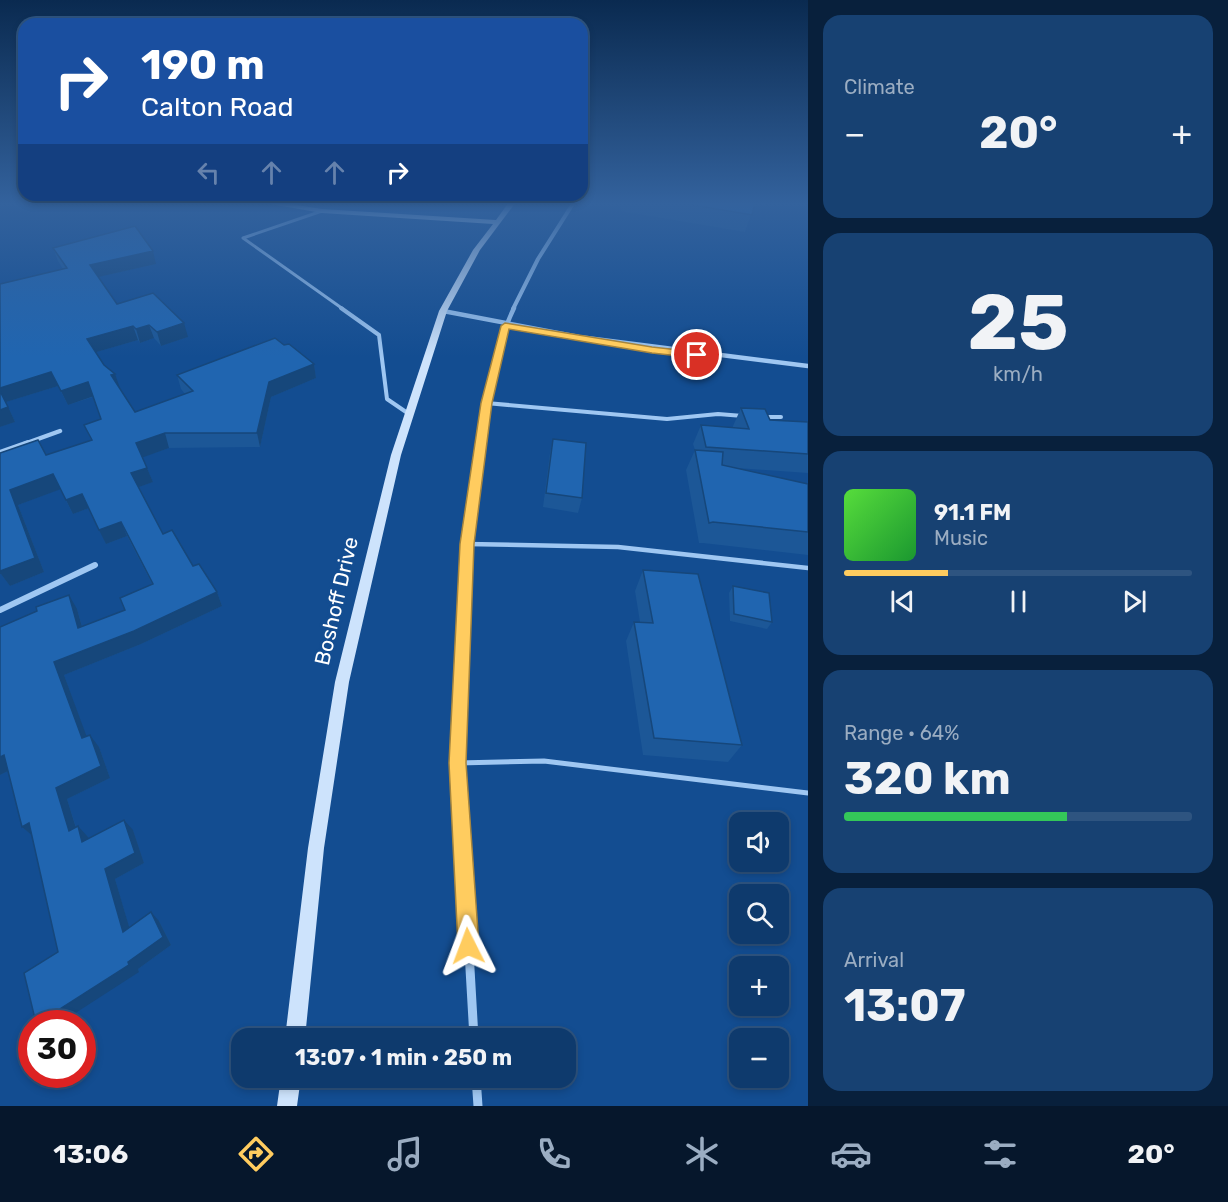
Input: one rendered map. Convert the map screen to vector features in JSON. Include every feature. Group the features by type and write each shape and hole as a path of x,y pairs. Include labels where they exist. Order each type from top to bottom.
{"main road":[{"name":"Boshoff Drive","path":"296,1028 316,848 342,682 396,456 409,414 443,311 475,254"},
{"path":"287,1106 289,1088"}],"street":[{"path":"473,1028 458,763 467,544 486,403 505,326 541,254"},
{"path":"443,311 505,326 652,350 808,366"},
{"path":"0,453 60,431"},
{"path":"0,610 95,565"},
{"path":"477,1088 478,1106"}],"lane":[{"path":"265,254 379,335 387,399 409,414"},
{"path":"486,403 667,419 717,414 749,416"},
{"path":"760,416 781,417"},
{"path":"467,544 618,546 808,568"},
{"path":"458,763 544,761 808,793"}],"building":[{"path":"57,254 141,254 90,265 117,304 153,293 184,323 157,332 149,325 136,329 133,326 87,339 104,365 115,374 111,375 135,412 193,391 177,375 275,338 284,345 289,344 314,364 269,382 257,433 165,433 136,443 147,468 131,473 163,534 172,530 193,566 199,564 217,592 134,631 54,662 82,738 90,735 101,766 56,788 69,831 78,826 82,842 124,820 135,853 105,869 123,932 151,912 163,937 128,962 129,965 58,1010 33,1010 24,973 58,952 29,823 22,827 4,755 0,757 0,627 37,611 36,607 69,595 78,628 125,610 120,598 153,584 121,522 99,530 82,494 66,500 53,474 10,490 35,558 0,571 0,453 38,440 46,455 92,440 84,425 101,419 88,382 61,391 51,372 0,388 0,284 67,268"},
{"path":"0,391 8,407 0,410"},
{"path":"741,408 765,409 770,420 808,422 808,454 706,447 701,425 749,429"},
{"path":"553,439 586,443 582,498 546,493"},
{"path":"695,450 723,452 722,465 808,484 808,532 709,523"},
{"path":"643,570 698,574 742,745 654,738 634,622 653,623"},
{"path":"733,586 769,593 772,622 734,614"}],"route":[{"path":"468,946 458,763 467,544 486,403 505,326 697,355"}]}
